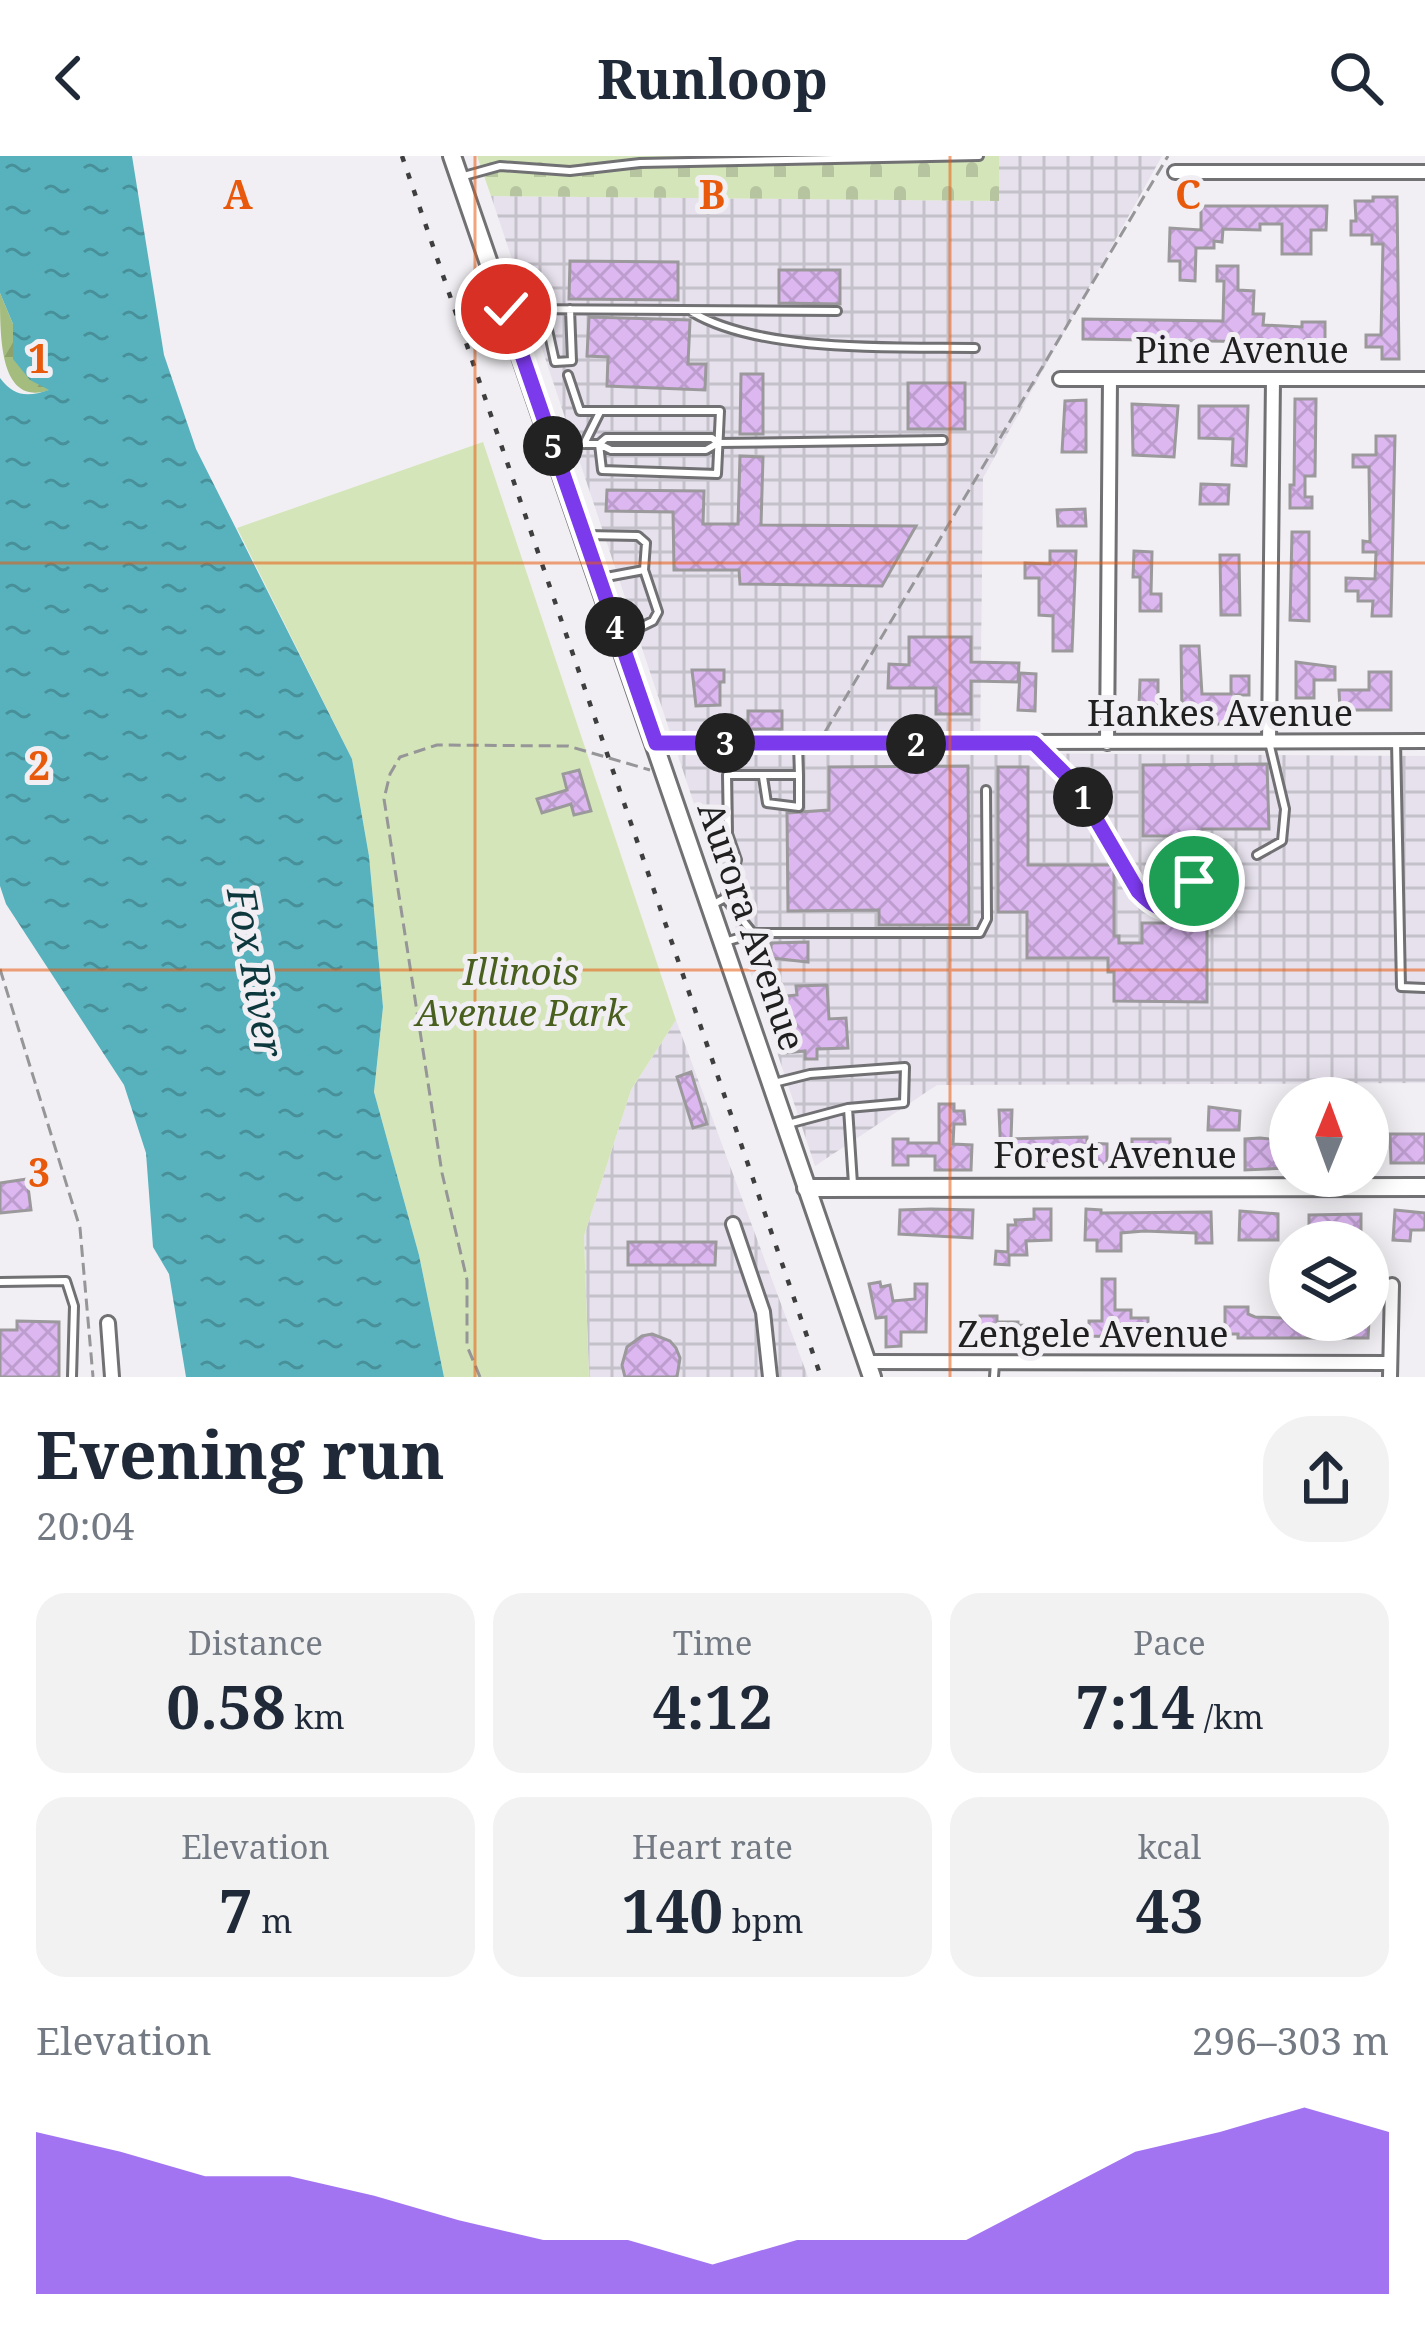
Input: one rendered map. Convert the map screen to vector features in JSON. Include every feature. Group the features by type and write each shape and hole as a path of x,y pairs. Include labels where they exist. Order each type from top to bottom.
{"main road":[{"name":"Aurora Avenue","path":"452,156 664,769 717,902 722,942 870,1369"},
{"name":"Forest Avenue","path":"806,1188 1425,1187"}],"street":[{"path":"1175,172 1425,172"},
{"name":"Pine Avenue","path":"1060,379 1425,379"},
{"path":"1107,743 1110,379"},
{"path":"1269,742 1274,379"},
{"name":"Hankes Avenue","path":"656,743 1425,741"},
{"path":"733,1224 763,1312 770,1377"},
{"path":"1390,1370 1392,1285"},
{"path":"108,1323 112,1377"},
{"name":"Zengele Avenue","path":"870,1369 1390,1370"}],"lane":[{"path":"557,171 559,156"},
{"path":"460,178 491,166 557,171 652,162 979,156"},
{"path":"536,274 555,362 572,361 570,309"},
{"path":"506,309 837,311"},
{"path":"689,310 741,332 782,338 843,346 975,348"},
{"path":"568,374 580,411 720,411 717,474 602,470 599,444"},
{"path":"584,444 600,412"},
{"path":"552,444 706,450 718,443 944,440"},
{"path":"583,535 643,537 644,570 658,612 653,621 619,638"},
{"path":"598,578 644,570"},
{"path":"1257,855 1282,841 1285,809 1269,742"},
{"path":"1396,742 1401,987 1425,988"},
{"path":"1034,743 1076,785 1138,891 1161,910 1178,909 1188,904 1194,881 1181,858 1164,855"},
{"path":"763,775 766,802 799,807 798,744"},
{"path":"756,933 717,902 737,860 728,834 727,775 799,775"},
{"path":"722,942 756,933 980,933 987,919 986,790"},
{"path":"771,1084 811,1074 905,1066 904,1103 848,1108 785,1125"},
{"path":"848,1108 854,1188"},
{"path":"0,1282 67,1281 74,1306 72,1377"}],"path":[{"path":"818,744 1168,156"},
{"path":"480,1377 467,1346 467,1280 442,1173 384,799 390,774 400,757 437,745 568,746 634,768 664,769"},
{"path":"0,970 80,1228 93,1377"}],"shaded area":[{"path":"999,156 1162,156 983,478 980,753 1425,756 1425,1083 1389,1083 1389,1077 1269,1077 1269,1084 937,1085 815,1166 491,196 998,201"},
{"path":"676,1020 808,1377 589,1377 584,1236 631,1090"}],"green space":[{"path":"477,156 999,156 999,201 491,196"},
{"path":"0,293 50,390 33,393 12,379 3,349"},
{"name":"Illinois Avenue Park","path":"483,442 676,1020 631,1090 584,1236 589,1377 444,1377 419,1255 374,1092 383,1007 369,856 352,759 237,528"}],"water":[{"name":"Fox River","path":"0,156 132,156 164,355 196,449 352,759 369,856 383,1007 374,1092 419,1255 444,1377 186,1377 169,1274 153,1247 146,1153 124,1085 6,904 0,886 0,378 22,394 49,390 30,380 13,359 13,324 0,293"}],"building":[{"path":"1373,197 1397,197 1399,359 1382,359 1382,347 1366,347 1366,335 1381,335 1383,244 1372,244 1372,235 1351,235 1351,221 1356,221 1355,201 1373,201"},
{"path":"1201,206 1327,206 1326,230 1311,230 1311,254 1282,254 1282,224 1260,224 1260,230 1223,229 1222,242 1214,241 1214,248 1196,248 1195,281 1180,280 1180,261 1169,261 1170,228 1201,230"},
{"path":"570,261 678,262 678,300 569,299"},
{"path":"1217,266 1238,266 1238,290 1254,291 1253,314 1264,314 1263,325 1302,327 1302,322 1325,322 1325,343 1083,339 1083,319 1223,321 1224,281 1217,281"},
{"path":"779,270 840,270 840,304 779,303"},
{"path":"589,317 690,320 688,364 706,364 705,390 607,386 608,357 587,356"},
{"path":"741,374 763,374 763,434 740,434"},
{"path":"908,383 965,383 965,429 908,429"},
{"path":"1295,399 1316,399 1315,476 1305,476 1305,497 1312,497 1312,508 1290,508"},
{"path":"1086,400 1086,452 1062,452 1065,401"},
{"path":"1132,404 1178,406 1174,457 1133,455"},
{"path":"1199,406 1248,406 1246,466 1232,465 1233,439 1199,438"},
{"path":"1376,436 1395,436 1391,616 1372,616 1373,601 1358,601 1358,591 1346,591 1346,578 1375,579 1376,552 1363,552 1363,541 1370,542 1369,467 1353,467 1353,455 1376,455"},
{"path":"740,456 763,457 761,525 916,526 882,586 740,584 739,570 674,570 673,512 606,511 607,490 704,491 703,524 738,524"},
{"path":"1201,484 1229,485 1228,504 1200,504"},
{"path":"1085,509 1086,526 1058,526 1057,510"},
{"path":"1292,532 1309,532 1309,621 1290,620"},
{"path":"1050,551 1076,551 1072,651 1053,651 1053,616 1039,615 1039,578 1025,578 1025,563 1050,564"},
{"path":"1134,551 1152,552 1151,594 1161,594 1161,611 1140,611"},
{"path":"1220,555 1239,555 1240,615 1221,615"},
{"path":"909,637 971,637 971,662 1019,663 1018,682 971,681 971,714 936,714 936,688 888,688 889,664 909,665"},
{"path":"1181,646 1199,646 1202,694 1231,694 1231,676 1249,676 1249,695 1236,695 1236,724 1213,724 1213,715 1182,715"},
{"path":"1296,662 1335,667 1335,680 1314,680 1314,698 1296,698"},
{"path":"692,670 724,670 720,705 696,706"},
{"path":"1369,672 1391,672 1391,710 1340,710 1339,690 1369,690"},
{"path":"1020,673 1036,674 1035,711 1018,710"},
{"path":"1140,680 1158,680 1158,706 1139,706"},
{"path":"748,711 782,711 782,729 748,729"},
{"path":"1267,764 1269,829 1202,829 1202,836 1143,836 1143,765"},
{"path":"968,766 969,925 879,925 879,910 788,911 787,813 829,810 829,767"},
{"path":"998,767 1028,767 1028,865 1114,865 1114,936 1119,936 1119,943 1142,943 1142,923 1207,923 1207,1002 1114,1001 1114,972 1108,972 1108,958 1027,958 1027,912 998,912"},
{"path":"579,770 591,811 574,815 571,804 542,813 537,799 567,790 563,774"},
{"path":"808,942 808,962 771,958 771,943"},
{"path":"827,985 829,1019 846,1018 848,1048 817,1049 817,1059 805,1059 805,1051 784,1053 775,997 797,995 796,986"},
{"path":"691,1072 707,1124 693,1128 677,1077"},
{"path":"939,1104 954,1104 954,1111 964,1111 965,1124 954,1124 953,1144 972,1145 971,1170 935,1170 935,1156 908,1156 908,1165 893,1165 893,1139 939,1143"},
{"path":"1209,1107 1240,1111 1239,1130 1208,1130"},
{"path":"999,1110 1012,1110 1011,1139 1087,1137 1087,1143 1107,1144 1107,1164 1070,1168 1070,1163 1037,1163 1037,1158 1001,1159"},
{"path":"1390,1134 1425,1134 1425,1163 1391,1163"},
{"path":"1132,1139 1170,1139 1170,1164 1132,1164"},
{"path":"1245,1139 1269,1139 1269,1169 1245,1170"},
{"path":"27,1179 31,1210 0,1213 0,1183"},
{"path":"1034,1209 1051,1209 1051,1240 1026,1241 1027,1255 1009,1255 1009,1265 995,1264 996,1251 1008,1252 1008,1225 1034,1219"},
{"path":"1086,1209 1101,1213 1211,1212 1212,1243 1196,1243 1196,1233 1144,1231 1121,1233 1121,1251 1097,1251 1097,1240 1085,1240"},
{"path":"900,1210 973,1210 972,1238 899,1234"},
{"path":"1395,1210 1425,1213 1425,1230 1411,1230 1410,1241 1393,1240"},
{"path":"1240,1211 1278,1214 1278,1221 1269,1221 1269,1240 1239,1240"},
{"path":"1361,1214 1361,1221 1309,1221 1309,1215"},
{"path":"628,1242 716,1242 715,1265 628,1265"},
{"path":"1102,1279 1115,1279 1115,1310 1131,1310 1131,1318 1148,1318 1148,1333 1131,1333 1131,1342 1089,1336 1089,1321 1102,1321"},
{"path":"880,1282 881,1287 890,1285 893,1301 915,1299 915,1284 927,1284 926,1332 901,1332 901,1346 886,1347 886,1317 876,1318 869,1284"},
{"path":"1225,1307 1248,1307 1248,1314 1269,1317 1269,1338 1225,1334"},
{"path":"980,1316 997,1316 997,1322 1018,1325 1066,1327 1065,1350 980,1343"},
{"path":"17,1321 59,1322 59,1377 0,1377 0,1330 17,1330"},
{"path":"652,1334 676,1348 680,1358 677,1377 625,1377 622,1365 627,1347"}],"railway":[{"path":"402,156 821,1377"}],"route":[{"path":"506,309 656,743 1034,743 1076,785 1138,891 1151,905 1161,910 1188,904 1194,881"}]}
